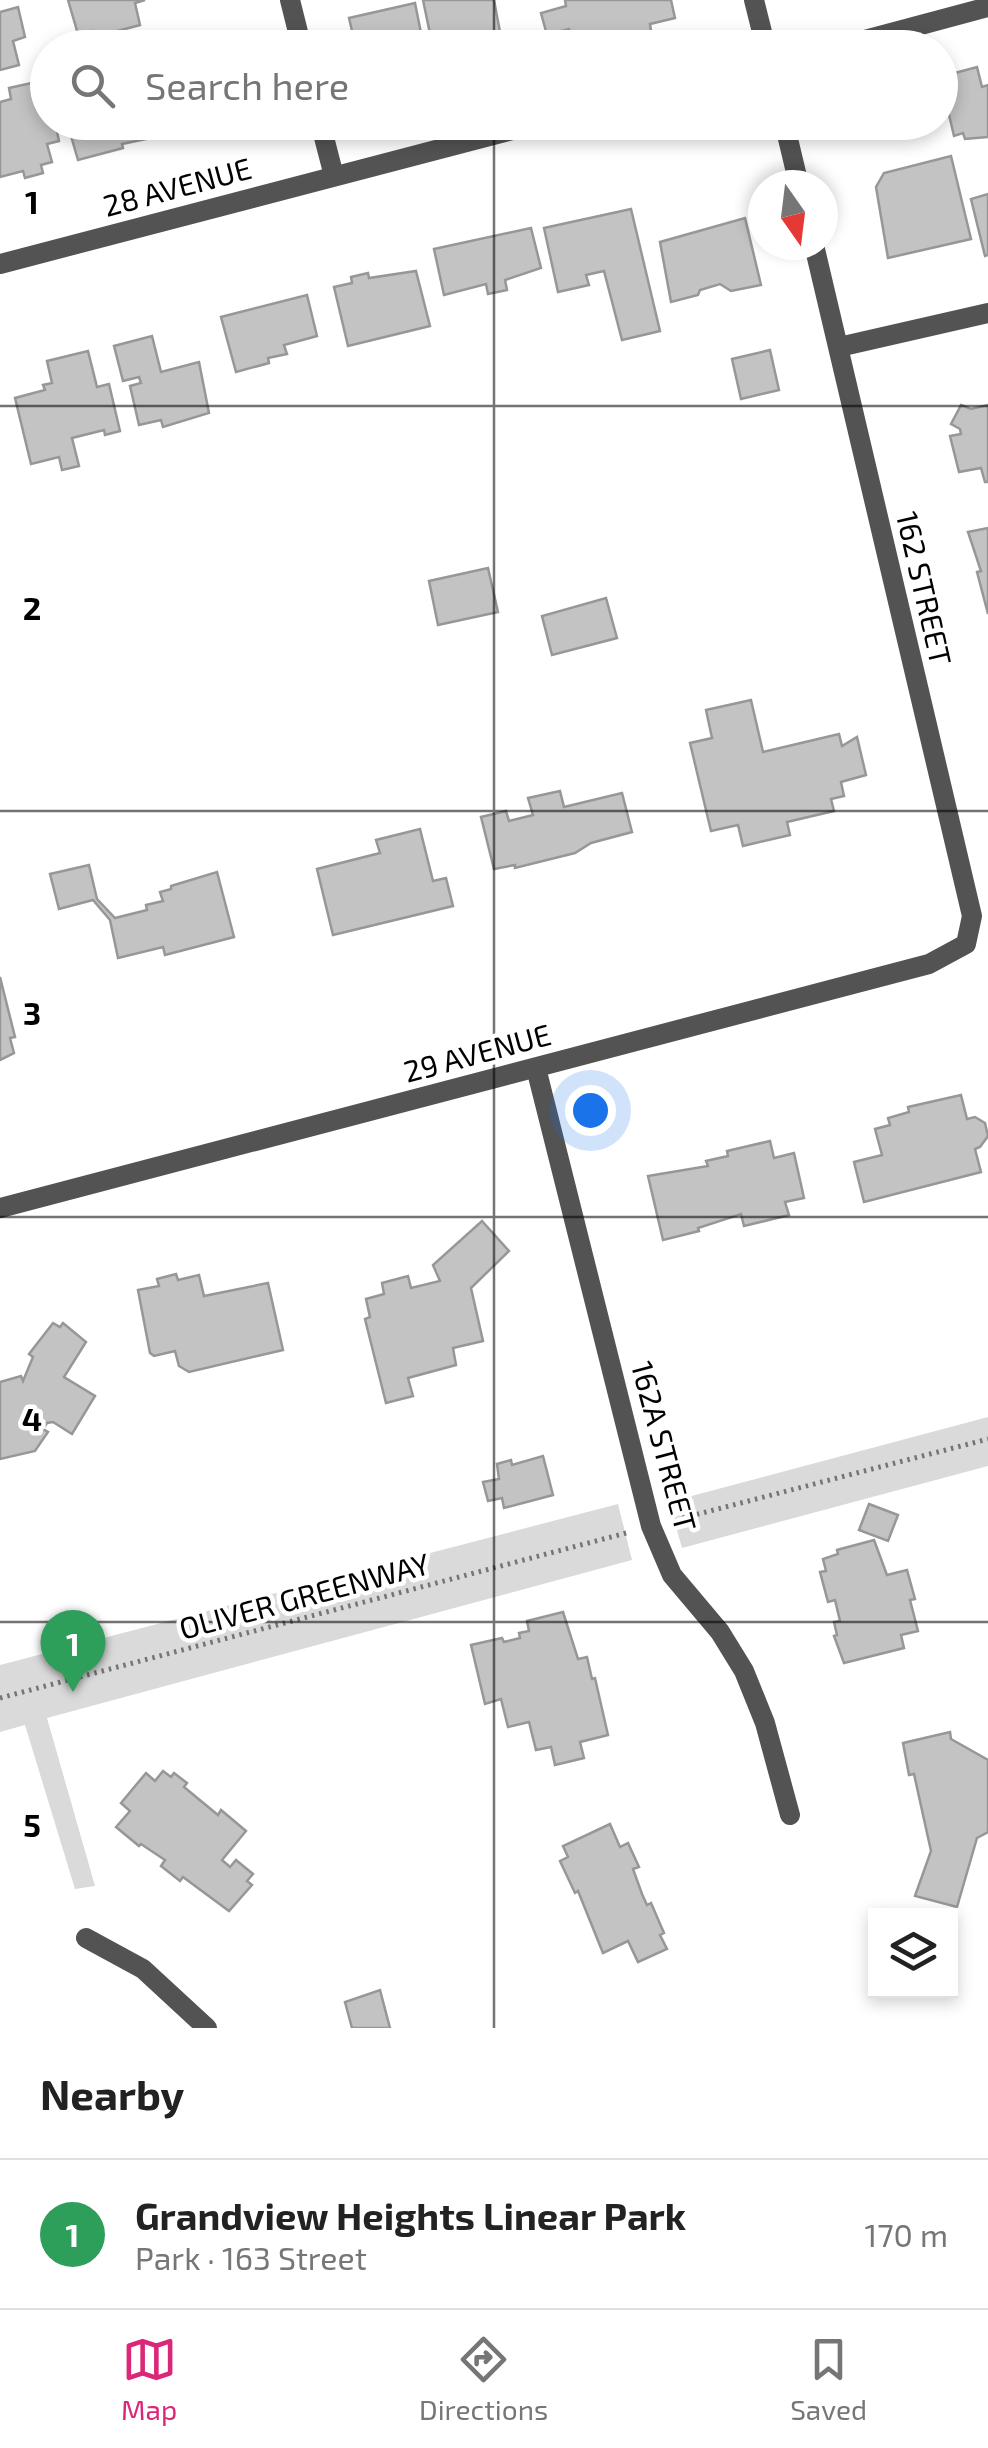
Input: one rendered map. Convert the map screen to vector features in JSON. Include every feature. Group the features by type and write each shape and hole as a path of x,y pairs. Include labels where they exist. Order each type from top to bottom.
{"street":[{"path":"290,0 298,30"},
{"path":"754,0 762,30"},
{"path":"902,30 988,7"},
{"path":"325,140 334,176"},
{"name":"28 AVENUE","path":"0,264 473,140"},
{"path":"788,140 795,170"},
{"name":"162 STREET","path":"817,260 972,916 966,944"},
{"path":"838,348 988,313"},
{"name":"29 AVENUE","path":"0,1208 929,964 966,944"},
{"name":"162A STREET","path":"536,1068 651,1526 672,1574 720,1632 744,1671 765,1724 790,1815"},
{"path":"86,1938 143,1969 207,2028"}],"path":[{"path":"679,1519 988,1439"},
{"name":"OLIVER GREENWAY","path":"0,1698 619,1534"}],"shaded area":[{"path":"988,1417 988,1466 682,1548 669,1502"},
{"path":"618,1504 632,1560 47,1718 95,1886 75,1889 25,1725 0,1732 0,1665"}],"building":[{"path":"68,0 145,0 135,3 140,25 121,30 77,30"},
{"path":"423,0 494,0 500,30 429,30"},
{"path":"565,0 671,0 675,18 650,24 651,30 546,30 541,13 566,6"},
{"path":"415,3 420,30 352,30 349,18"},
{"path":"18,7 25,37 13,41 19,65 0,70 0,12"},
{"path":"977,67 982,87 988,85 988,137 965,139 963,133 958,135 958,72"},
{"path":"30,83 30,140 59,140 47,144 52,162 41,165 43,173 25,178 23,171 0,177 0,102 11,99 9,88"},
{"path":"72,140 141,140 122,144 123,148 78,160"},
{"path":"951,156 971,239 888,258 876,187 884,173"},
{"path":"988,194 988,255 985,256 971,199"},
{"path":"631,209 660,331 622,340 604,271 586,275 589,285 558,292 544,228"},
{"path":"745,218 748,260 755,260 761,285 731,291 720,284 671,302 660,242"},
{"path":"531,228 541,268 505,280 507,290 488,294 486,284 444,295 434,249"},
{"path":"416,271 430,326 348,346 334,287 352,283 351,277 368,273 369,278"},
{"path":"307,295 317,336 284,345 287,354 268,358 269,363 236,372 221,317"},
{"path":"152,336 161,372 199,362 209,413 163,427 161,420 139,425 130,386 141,383 139,377 123,381 114,346"},
{"path":"770,350 779,390 741,399 732,359"},
{"path":"88,351 97,387 109,384 120,431 105,435 104,430 72,438 79,466 62,470 59,457 31,464 15,398 45,390 43,385 52,383 47,361"},
{"path":"961,405 971,409 988,405 988,482 981,468 959,472 950,436 961,434 951,424"},
{"path":"988,528 988,614 977,572 981,571 968,532"},
{"path":"488,568 498,612 438,625 429,581"},
{"path":"606,598 617,638 552,655 542,616"},
{"path":"751,700 763,752 839,734 842,746 857,737 866,775 841,782 844,796 831,799 834,811 787,822 790,835 743,846 738,825 711,831 690,743 712,738 706,710"},
{"path":"560,791 564,807 622,793 632,832 591,843 575,853 515,868 494,869 481,817 506,811 509,821 533,815 528,798"},
{"path":"420,829 433,881 446,878 453,906 333,935 317,869 380,853 376,840"},
{"path":"89,865 97,899 115,918 147,910 146,905 163,901 160,892 171,886 217,872 234,937 165,955 163,947 118,958 110,920 93,900 59,909 50,874"},
{"path":"0,977 15,1037 10,1038 14,1053 0,1060"},
{"path":"961,1095 967,1119 975,1117 985,1123 988,1136 975,1149 981,1172 864,1202 854,1162 882,1155 875,1129 890,1125 888,1118 909,1112 908,1107"},
{"path":"770,1141 774,1158 794,1153 804,1198 785,1202 789,1215 744,1226 741,1214 663,1240 648,1176 708,1166 706,1161 728,1156 727,1151"},
{"path":"482,1221 509,1251 471,1288 483,1341 453,1348 456,1365 408,1378 413,1396 386,1403 365,1319 370,1317 366,1299 384,1294 382,1283 408,1276 411,1288 440,1281 433,1265"},
{"path":"176,1274 178,1280 199,1275 204,1296 268,1283 283,1350 189,1372 179,1366 175,1351 154,1356 150,1353 138,1290 159,1286 157,1279"},
{"path":"53,1323 60,1327 63,1323 86,1342 64,1377 95,1396 72,1434 53,1422 47,1423 43,1429 48,1432 35,1451 0,1459 0,1382 21,1376 23,1381 33,1357 29,1354"},
{"path":"543,1456 553,1495 504,1508 502,1498 488,1501 483,1482 499,1479 497,1464 511,1460 512,1465"},
{"path":"869,1504 898,1515 888,1541 859,1530"},
{"path":"874,1540 887,1575 907,1570 918,1631 901,1635 904,1648 844,1663 834,1636 834,1622 840,1621 835,1600 828,1602 820,1572 826,1571 823,1559 838,1554 837,1550"},
{"path":"563,1612 578,1659 587,1657 592,1679 595,1678 608,1735 580,1742 584,1758 555,1765 551,1747 536,1750 529,1722 508,1727 501,1699 485,1704 471,1645 520,1638 519,1633 529,1631 527,1621"},
{"path":"950,1732 951,1739 988,1760 988,1832 977,1838 957,1907 915,1896 931,1851 903,1743"},
{"path":"163,1771 171,1777 174,1773 187,1783 184,1787 218,1815 221,1810 246,1831 222,1860 230,1867 236,1860 253,1874 247,1881 252,1885 229,1911 183,1877 180,1881 161,1866 165,1860 116,1827 130,1811 121,1803 146,1773 155,1781"},
{"path":"610,1824 620,1847 628,1843 639,1867 633,1869 642,1894 647,1905 651,1903 664,1933 660,1935 667,1949 638,1962 628,1941 603,1953 578,1891 575,1893 560,1861 568,1857 563,1846"},
{"path":"380,1990 390,2028 352,2028 345,2002"}],"place":[{"name":"Grandview Heights Linear Park","path":"73,1692"}]}
